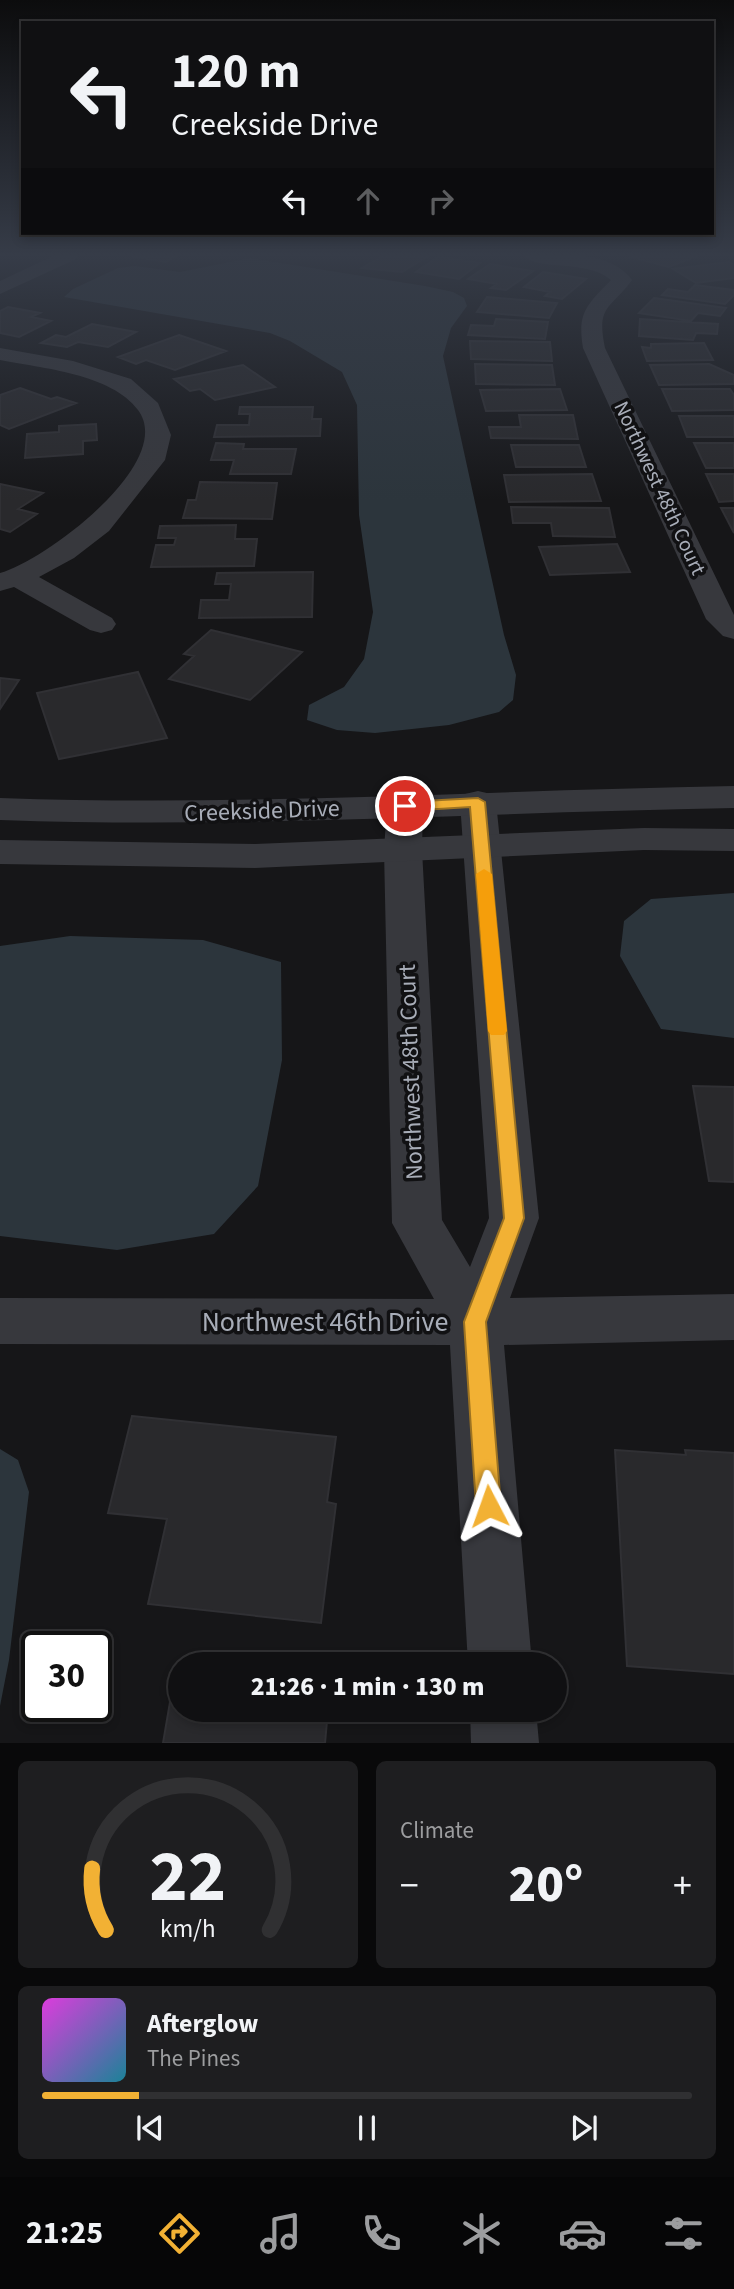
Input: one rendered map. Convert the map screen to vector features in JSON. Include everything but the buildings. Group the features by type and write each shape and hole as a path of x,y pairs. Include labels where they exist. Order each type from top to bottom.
{"street":[{"name":"Northwest 48th Court","path":"592,337 594,348 721,619 734,629"},
{"path":"0,354 73,368 123,384 150,408 159,435 152,460 99,525 64,552 9,580"},
{"path":"9,580 101,624"},
{"name":"Creekside Drive","path":"0,809 177,814 478,802 734,797"},
{"name":"Northwest 48th Court","path":"478,802 514,1218 475,1322 499,1652"},
{"name":"Northwest 48th Court","path":"405,806 403,850 417,1223 475,1322"},
{"name":"Creekside Drive","path":"0,852 256,856 644,839 734,840"},
{"name":"Northwest 46th Drive","path":"0,1321 475,1322 734,1317"},
{"path":"504,1722 505,1743"}],"shaded area":[{"path":"281,337 448,337 443,356 504,635 516,675 513,700 499,712 449,725 375,733 337,730 307,720 309,705 344,687 364,659 373,612 359,515 357,405 342,372"},
{"path":"734,893 734,1038 661,1029 620,956 624,921 651,899"},
{"path":"70,936 203,940 281,962 282,1060 258,1186 214,1234 117,1250 0,1236 0,946"},
{"path":"0,1449 18,1460 29,1492 9,1660 0,1706"}],"slow traffic":[{"path":"484,874 497,1031"}],"route":[{"path":"405,806 478,802 514,1218 475,1322 489,1506"}]}
